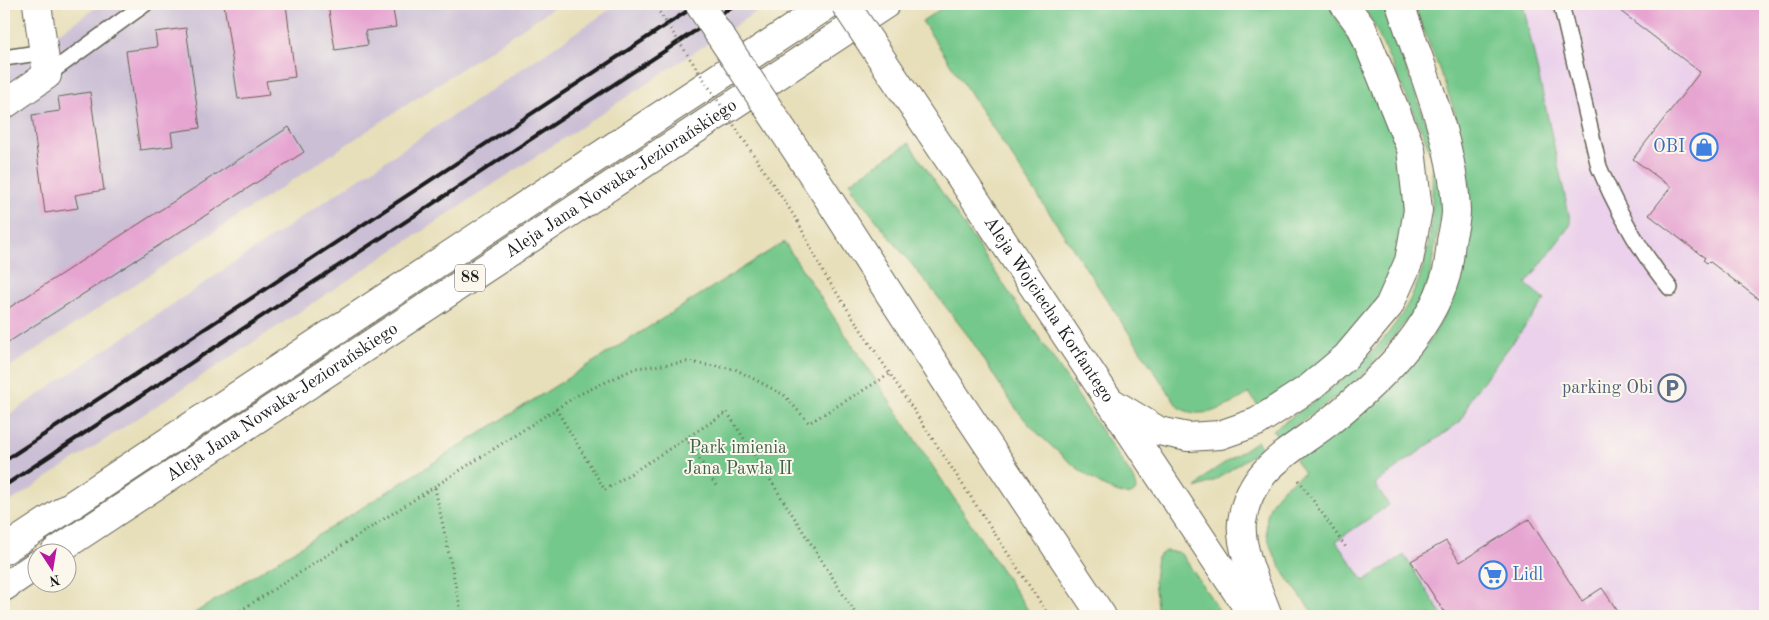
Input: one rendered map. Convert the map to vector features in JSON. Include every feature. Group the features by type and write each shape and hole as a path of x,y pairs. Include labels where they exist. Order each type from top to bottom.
{"main road":[{"path":"4,105 45,64 37,4"},
{"path":"699,4 1102,616"},
{"name":"Aleja Jana Nowaka-Jeziorańskiego","path":"4,550 829,4"},
{"name":"Aleja Wojciecha Korfantego","path":"845,4 1253,616"},
{"name":"Aleja Jana Nowaka-Jeziorańskiego","path":"70,542 886,4"},
{"path":"1108,400 1159,431 1188,436 1220,436 1257,422 1309,388 1346,357 1390,306 1409,261 1418,210 1411,149 1362,28 1344,4"},
{"path":"1268,616 1245,547 1242,525 1246,501 1258,479 1280,457 1329,422 1373,385 1424,323 1446,275 1456,212 1446,146 1400,4"},
{"path":"4,586 28,570"}],"lane":[{"path":"4,58 45,64 145,4"},
{"path":"1560,4 1599,167 1609,192 1653,268 1670,288"}],"path":[{"path":"654,4 798,222 823,272 1049,616"},
{"path":"232,616 436,488 578,395 636,368 687,362 735,369 784,395 809,423 890,374"},
{"path":"556,409 605,490 727,412 857,616"},
{"path":"686,438 717,487"},
{"path":"1297,476 1347,549"},
{"path":"436,488 462,616"}],"shaded area":[{"path":"102,4 559,4 4,371 4,69"},
{"path":"618,4 768,4 4,506 4,418"},
{"path":"1523,4 1765,4 1765,616 1443,616 1404,556 1364,582 1336,541 1389,505 1374,484 1461,421 1471,397 1544,301 1526,284 1571,224"}],"green space":[{"path":"948,4 1328,4 1350,41 1389,124 1396,142 1403,182 1403,213 1398,244 1382,293 1368,316 1325,359 1259,407 1249,393 1233,403 1206,413 1196,413 1178,407 922,21"},
{"path":"1362,4 1383,4 1434,146 1442,194 1441,212 1429,281 1414,311 1367,371 1340,394 1278,438 1273,430 1334,386 1361,363 1384,338 1404,310 1419,280 1428,244 1432,204 1430,154 1409,102 1373,23"},
{"path":"1414,4 1523,4 1571,224 1526,284 1545,300 1471,397 1461,421 1375,484 1389,505 1336,541 1364,581 1404,555 1443,616 1315,616 1285,574 1269,542 1266,526 1269,510 1277,495 1304,473 1295,460 1326,439 1382,395 1406,371 1427,345 1444,316 1457,283 1466,245 1469,217 1469,188 1464,148 1445,85"},
{"path":"909,143 1135,481 1136,491 1127,494 1113,491 1097,482 1063,456 1027,422 1011,402 969,337 851,188 853,186 850,182"},
{"name":"Park imienia Jana Pawła II","path":"784,242 1032,616 190,616"},
{"path":"1257,441 1262,448 1214,481 1196,488 1208,474"},
{"path":"1165,551 1178,552 1183,556 1223,616 1158,616 1154,580 1157,557"}],"building":[{"path":"224,4 286,4 295,77 266,81 269,95 238,99"},
{"path":"328,4 392,4 396,27 365,31 368,45 335,50"},
{"name":"OBI","path":"1611,4 1765,4 1765,304 1709,261 1707,263 1703,260 1705,258 1649,215 1671,187 1633,159 1700,72"},
{"path":"186,28 200,128 171,132 173,146 140,150 126,51 157,47 155,32"},
{"path":"90,92 104,190 75,195 78,208 45,213 32,115 60,111 58,97"},
{"path":"289,127 304,152 4,345 4,311"},
{"path":"4,227 7,240 4,241"},
{"name":"Lidl","path":"1529,519 1582,601 1602,588 1621,616 1447,616 1411,561 1446,541 1460,562"}],"railway":[{"path":"4,461 698,4"},
{"path":"4,486 736,4"}],"place":[{"name":"OBI","path":"1704,147"},
{"name":"parking Obi","path":"1672,388"},
{"name":"Lidl","path":"1493,575"}]}
